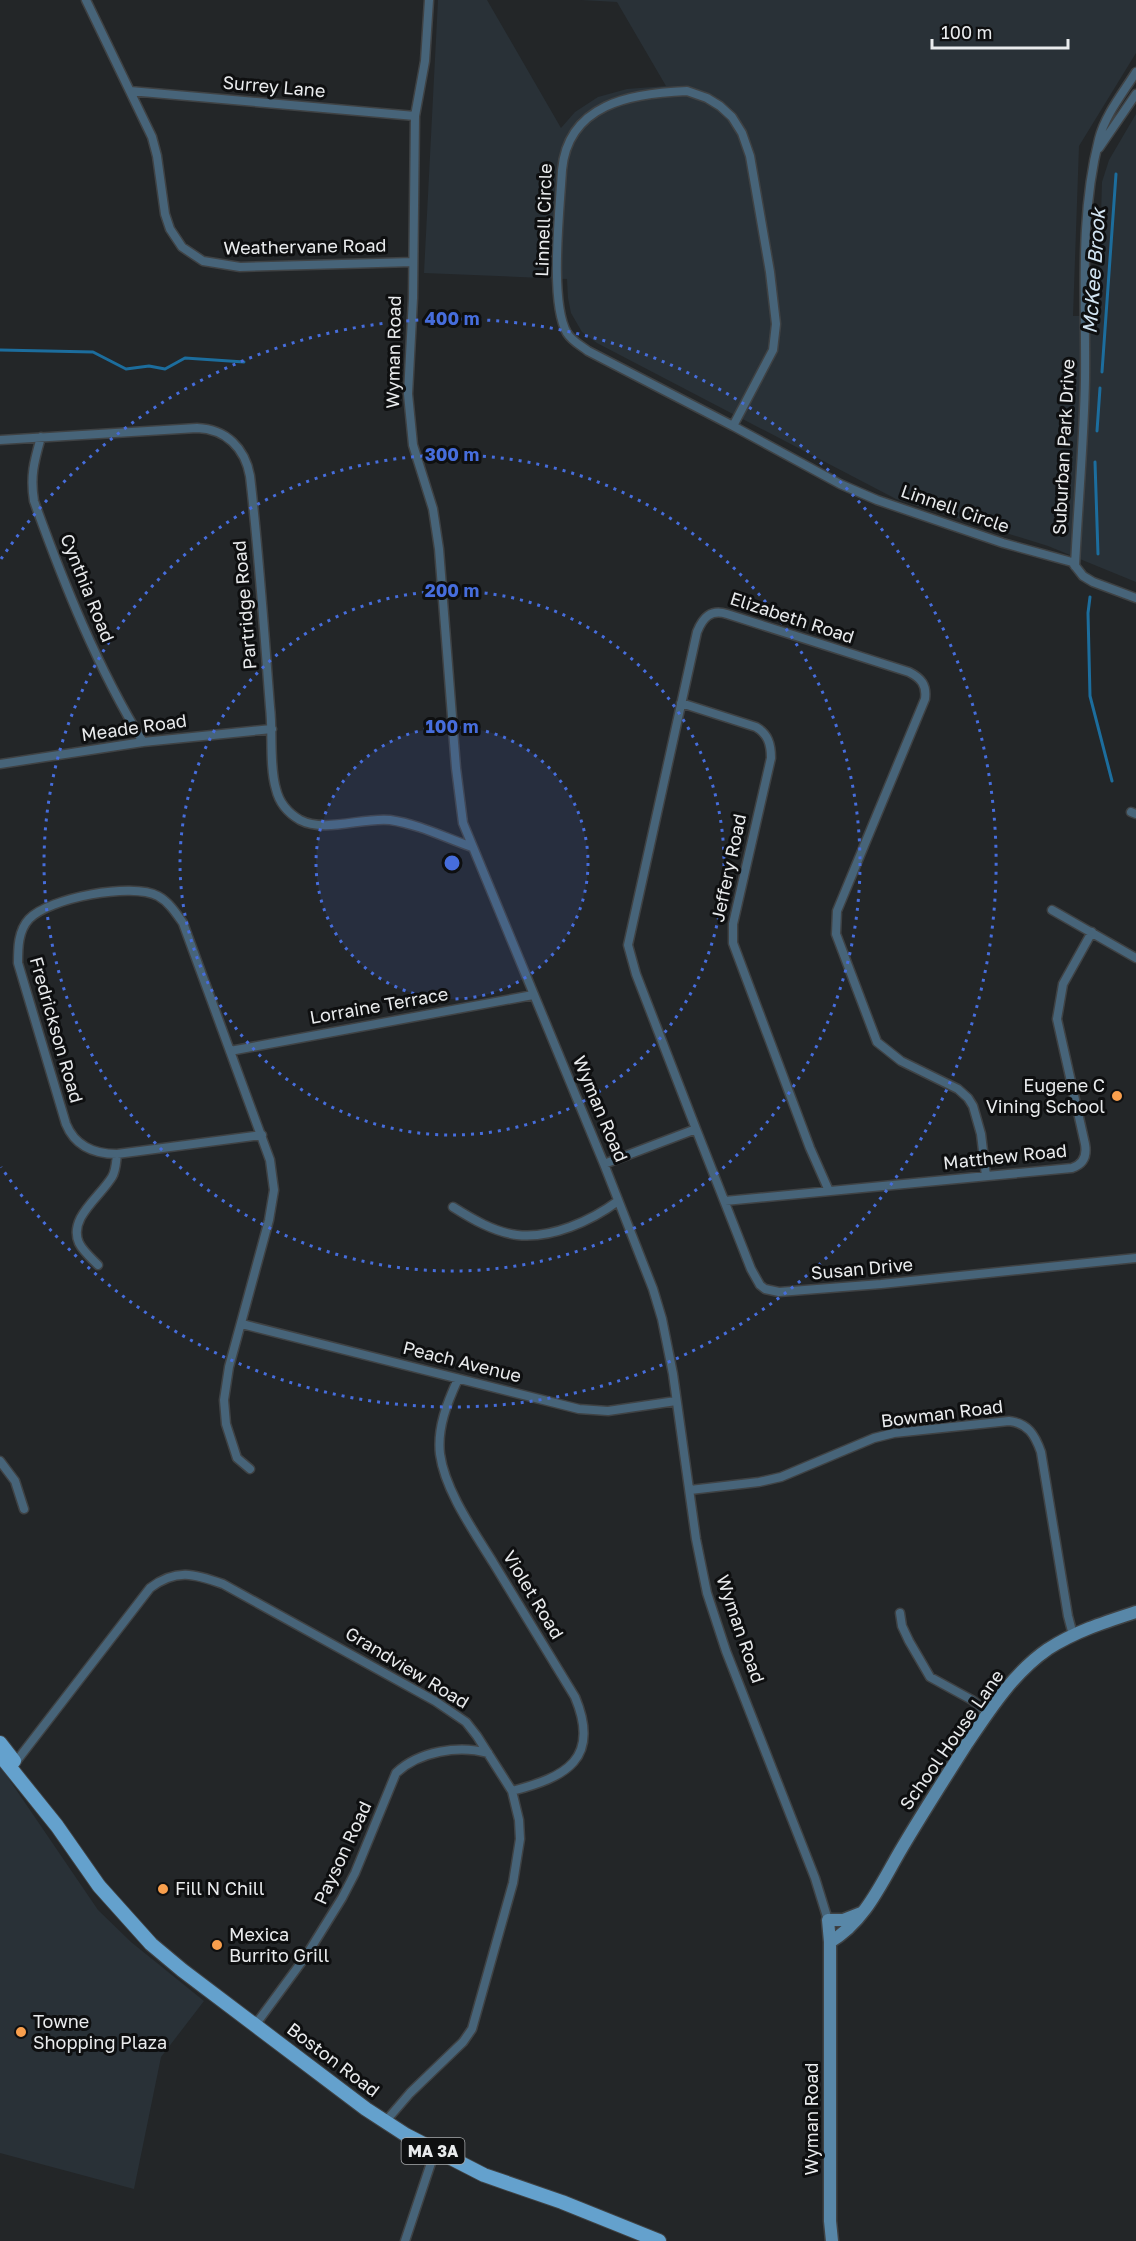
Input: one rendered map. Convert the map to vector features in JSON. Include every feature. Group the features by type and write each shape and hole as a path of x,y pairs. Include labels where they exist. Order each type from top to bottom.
{"main road":[{"name":"Boston Road","path":"0,1743 36,1793 49,1816"},
{"name":"Boston Road","path":"0,1755 49,1816 99,1886 151,1944 182,1970 385,2122 435,2151 484,2175 562,2202 659,2241"}],"street":[{"name":"Weathervane Road","path":"86,0 155,146 160,192 167,222 178,242 195,257 212,263 240,267 413,262"},
{"name":"Wyman Road","path":"429,0 425,61 415,116 413,262 408,374 413,444 433,510 439,549 457,778 463,823 604,1164 653,1289 662,1319 673,1374 696,1539 712,1610 828,1920 832,2241"},
{"name":"Suburban Park Drive","path":"1075,566 1085,387 1086,219 1089,186 1104,124 1136,72"},
{"name":"Surrey Lane","path":"130,91 415,116"},
{"name":"Linnell Circle","path":"733,426 765,367 773,350 775,337 769,265 750,156 742,133 732,117 720,106 706,98 687,92 666,92 626,99 608,106 580,123 563,156 557,268 559,307 565,330 572,340 588,351 840,484 877,500 1003,543 1072,562 1083,576 1093,582 1136,598"},
{"name":"Suburban Park Drive","path":"1097,151 1136,94"},
{"name":"Partridge Road","path":"0,440 204,428 224,435 239,447 245,457 250,476 272,729 273,769 276,791 286,809 301,820 321,825 372,819 402,822 472,848"},
{"name":"Cynthia Road","path":"41,437 31,483 34,501 74,605 99,660 143,742"},
{"name":"Elizabeth Road","path":"696,1129 636,974 628,945 697,632 705,616 715,611 909,672 922,681 926,693 925,699 837,911 836,934 878,1042 901,1061 958,1089 973,1106 981,1134 986,1176"},
{"name":"Jeffery Road","path":"681,703 756,728 769,742 771,758 733,924 733,943 828,1191"},
{"name":"Meade Road","path":"0,764 143,742 272,729"},
{"name":"Fredrickson Road","path":"250,1469 237,1458 226,1424 224,1400 230,1367 273,1200 272,1170 262,1135 183,923 171,907 159,897 148,892 131,891 78,898 39,911 28,921 21,934 18,963 66,1124 72,1136 86,1148 117,1154 262,1135"},
{"path":"1052,910 1136,958"},
{"name":"Matthew Road","path":"725,1201 1072,1168 1080,1164 1084,1158 1086,1143 1057,1019 1063,984 1092,932"},
{"name":"Lorraine Terrace","path":"230,1051 533,994"},
{"path":"604,1164 696,1129"},
{"name":"Susan Drive","path":"696,1129 756,1279 765,1289 779,1292 881,1284 1136,1258"},
{"path":"98,1265 80,1245 77,1226 83,1214 111,1179 117,1154"},
{"path":"453,1207 502,1232 530,1235 570,1226 602,1213 618,1201"},
{"name":"Peach Avenue","path":"242,1324 579,1409 608,1411 676,1401"},
{"name":"Violet Road","path":"458,1379 449,1399 440,1435 440,1453 447,1481 575,1697 584,1722 583,1745 574,1762 557,1776 512,1791"},
{"name":"Bowman Road","path":"690,1490 759,1482 781,1477 874,1438 894,1433 1002,1422 1021,1424 1033,1433 1041,1452 1073,1635"},
{"path":"0,1461 15,1481 24,1509"},
{"name":"Grandview Road","path":"15,1763 150,1587 161,1580 183,1574 223,1584 441,1705 465,1722 512,1791 519,1820 520,1839 513,1883 474,2024 466,2038 410,2093 385,2122"},
{"name":"School House Lane","path":"830,1942 850,1929 865,1911 928,1803 1008,1687 1048,1649 1097,1624 1136,1612"},
{"path":"900,1613 902,1626 909,1641 930,1677 972,1700 988,1713"},
{"name":"Payson Road","path":"256,2024 306,1956 356,1873 396,1773 416,1758 461,1749 488,1753"},
{"path":"828,1920 843,1920 865,1911"},
{"path":"405,2241 435,2151"},
{"name":"Wyman Road","path":"826,2241 830,2221"}],"shaded area":[{"path":"438,0 487,0 561,128 575,112 598,97 627,89 666,86 617,2 581,0 1136,0 1136,53 1079,146 1073,316 1098,316 1102,182 1109,160 1136,114 1136,582 1048,546 896,499 597,343 582,332 571,313 567,279 424,273"},
{"path":"0,1766 98,1910 131,1942 204,2001 161,2057 134,2189 0,2153"}],"waterway":[{"name":"McKee Brook","path":"1102,372 1116,174"},
{"path":"0,350 93,352 126,369 149,366 165,369 185,358 244,362"},
{"name":"McKee Brook","path":"1097,431 1100,388"},
{"name":"McKee Brook","path":"1095,462 1098,554"},
{"name":"McKee Brook","path":"1090,597 1088,613 1090,696 1112,781"}],"place":[{"name":"Eugene C Vining School","path":"1117,1096"},
{"name":"Fill N Chill","path":"163,1889"},
{"name":"Mexica Burrito Grill","path":"217,1945"},
{"name":"Towne Shopping Plaza","path":"21,2032"}]}
